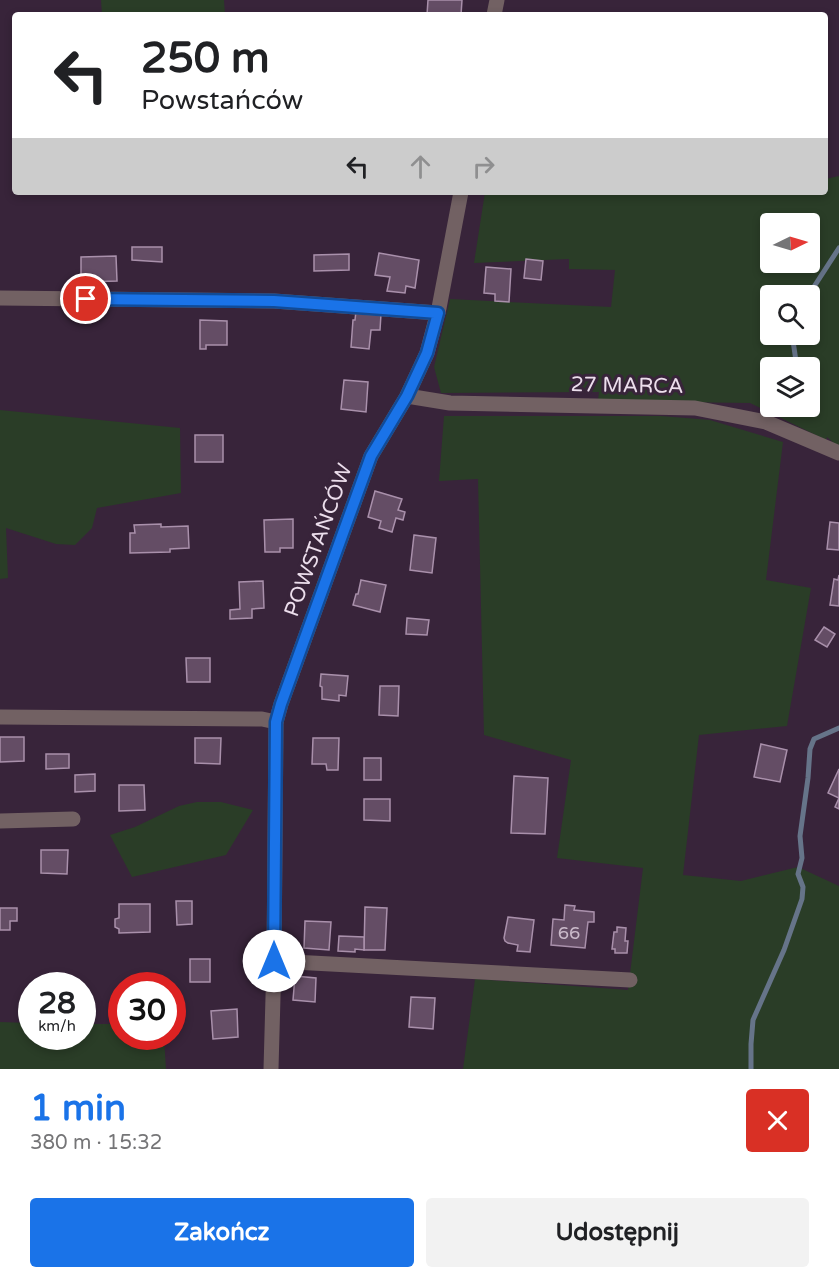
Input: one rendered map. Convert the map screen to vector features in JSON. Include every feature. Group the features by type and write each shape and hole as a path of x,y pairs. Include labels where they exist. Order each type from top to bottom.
{"street":[{"name":"POWSTAŃCÓW","path":"271,1069 276,722 371,456 407,396 427,353 438,313 460,195"},
{"path":"0,298 274,301 438,313"},
{"name":"27 MARCA","path":"407,396 450,403 695,408 766,422 839,453"},
{"path":"0,717 262,719 276,722"},
{"path":"0,821 74,819"},
{"path":"274,961 630,980"}],"green space":[{"path":"101,0 224,0 225,12 102,12"},
{"path":"839,176 839,445 827,437 826,440 779,417 820,417 820,357 760,357 760,408 750,403 598,401 599,392 441,393 434,367 450,299 611,307 615,270 569,269 569,259 474,263 485,195 828,195 828,178"},
{"path":"0,410 180,428 181,493 97,508 92,528 75,545 56,544 6,528 8,578 0,579"},
{"path":"444,416 661,416 710,420 783,442 766,580 811,588 787,726 699,735 683,875 741,881 798,867 839,886 839,1069 463,1069 475,979 628,990 643,868 557,858 571,760 484,735 478,479 439,481"},
{"path":"197,802 221,802 253,810 226,855 132,877 110,835 135,827 179,806"},
{"path":"0,1022 18,1023 18,1050 96,1050 96,1024 108,1024 108,1050 165,1050 166,1069 0,1069"}],"building":[{"path":"428,0 462,0 461,12 427,12"},
{"path":"132,247 162,247 162,262 132,260"},
{"path":"379,253 419,260 415,288 406,286 405,293 387,291 390,277 375,275"},
{"path":"349,254 349,270 314,271 314,255"},
{"path":"116,256 117,281 81,282 81,257"},
{"path":"526,259 543,261 541,280 524,278"},
{"path":"486,267 511,269 509,302 495,301 495,294 484,293"},
{"path":"356,311 381,314 380,330 371,330 369,349 351,347"},
{"path":"200,320 227,321 227,345 206,345 206,349 200,349"},
{"path":"344,380 368,382 366,412 341,409"},
{"path":"195,435 223,435 223,462 195,462"},
{"path":"375,491 402,499 398,510 405,512 403,520 396,518 392,532 379,528 381,521 368,517"},
{"path":"293,519 293,548 280,548 280,552 265,552 264,520"},
{"path":"830,522 839,523 839,550 827,549"},
{"path":"161,524 161,527 188,526 189,548 170,549 170,552 130,553 130,533 135,533 134,525"},
{"path":"414,535 436,538 432,573 410,570"},
{"path":"839,575 839,606 830,605 834,579 838,580"},
{"path":"361,580 386,585 380,612 353,605"},
{"path":"263,581 264,608 252,609 252,618 230,619 230,610 240,609 239,582"},
{"path":"407,618 429,620 427,635 406,634"},
{"path":"824,627 835,634 827,647 815,640"},
{"path":"186,658 210,658 210,682 187,682"},
{"path":"321,674 348,676 346,696 339,695 339,701 322,699"},
{"path":"380,686 399,686 398,716 379,715"},
{"path":"0,737 24,737 24,761 0,762"},
{"path":"195,738 221,738 220,764 195,763"},
{"path":"313,738 339,738 338,770 327,770 326,764 312,764"},
{"path":"761,744 787,750 780,782 754,777"},
{"path":"46,754 69,754 69,768 46,769"},
{"path":"364,758 381,758 381,780 364,780"},
{"path":"839,769 839,798 828,793"},
{"path":"95,774 95,791 75,792 75,775"},
{"path":"514,776 548,778 545,834 511,833"},
{"path":"119,785 144,785 145,810 119,811"},
{"path":"364,799 390,799 390,821 364,820"},
{"path":"41,850 68,850 67,874 41,873"},
{"path":"176,901 192,901 192,924 177,925"},
{"path":"119,904 150,904 150,932 119,933 119,929 115,927 115,919 119,918"},
{"path":"565,905 575,906 574,910 594,912 594,922 588,922 585,948 551,945 553,919 564,920"},
{"path":"365,907 387,908 385,950 364,950"},
{"path":"0,908 17,908 17,921 10,921 10,930 0,930"},
{"path":"508,917 534,920 530,952 517,951 518,945 505,941"},
{"path":"305,921 331,922 329,950 304,948"},
{"path":"617,927 626,928 627,953 615,953 615,949 612,949 614,932 617,932"},
{"path":"339,936 364,937 364,950 338,951"},
{"path":"190,959 210,959 210,982 190,982"},
{"path":"295,976 316,978 315,1002 293,1000"},
{"path":"411,997 435,998 433,1029 409,1027"},
{"path":"237,1009 238,1037 213,1039 211,1011"}],"waterway":[{"path":"815,285 839,248"},
{"path":"794,345 795,357"},
{"path":"751,1069 753,1020 784,950 802,899 803,887 798,874 802,858 800,836 810,749 814,739 839,728"}],"route":[{"path":"86,299 274,301 438,313 427,353 407,396 371,456 276,722 274,961"}]}
